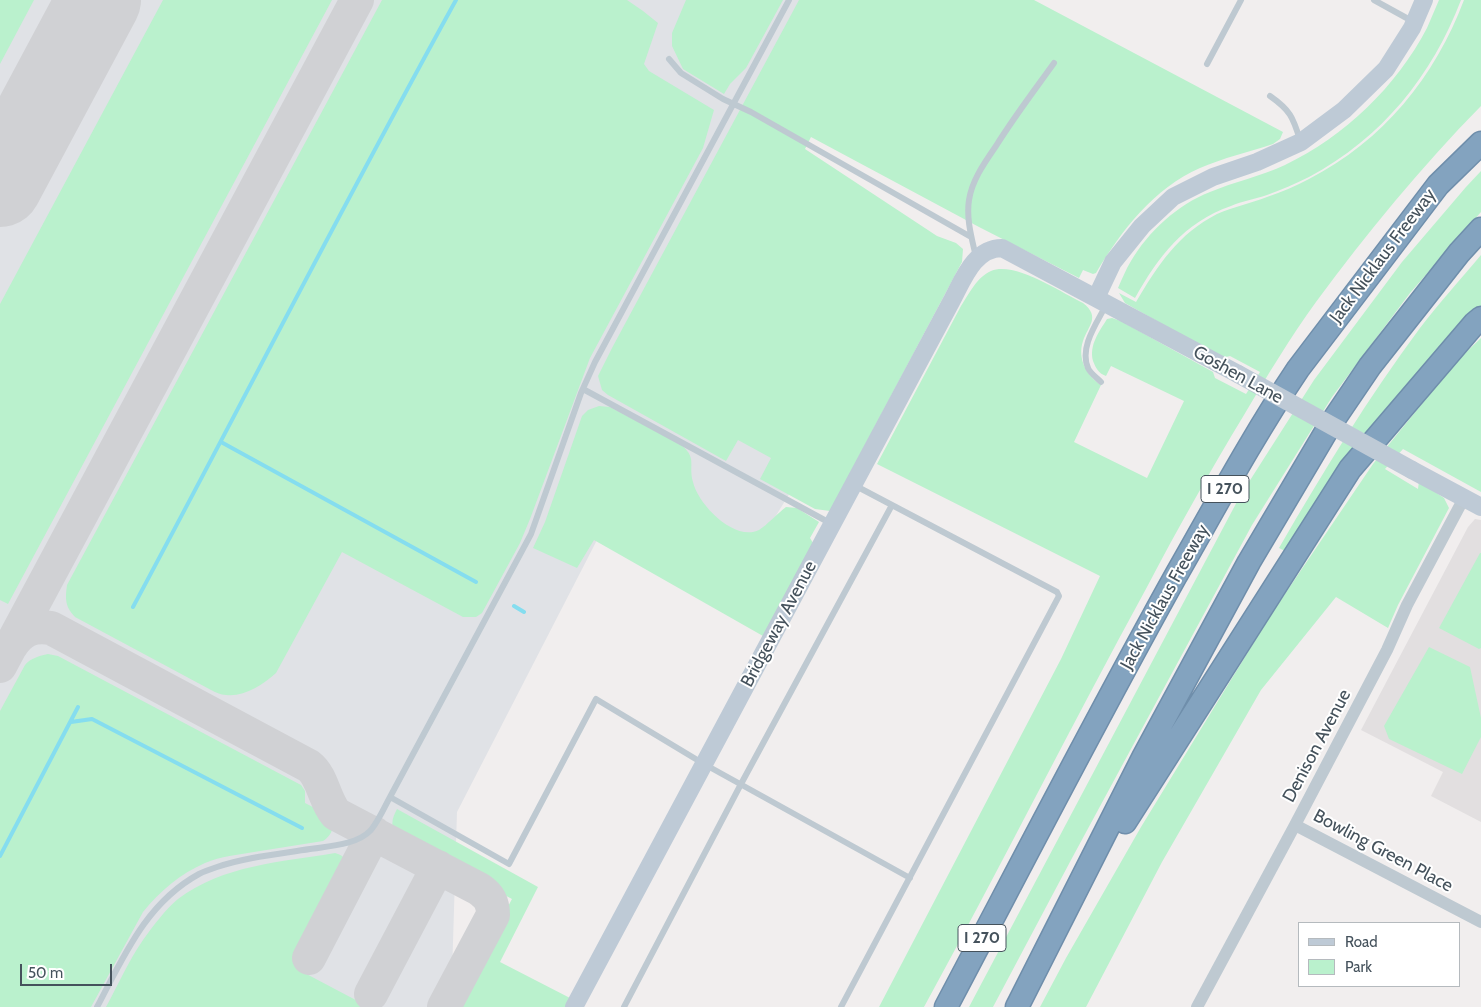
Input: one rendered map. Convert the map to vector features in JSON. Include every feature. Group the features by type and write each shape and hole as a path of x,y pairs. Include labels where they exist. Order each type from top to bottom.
{"highway":[{"name":"Jack Nicklaus Freeway","path":"946,1007 1136,649 1239,463 1279,397 1298,369 1438,185 1481,143"},
{"path":"1017,1007 1144,756 1244,570 1330,425 1370,366 1459,253 1481,229"},
{"path":"1066,910 1117,835 1350,469 1481,318"}],"street":[{"path":"1101,301 1113,262 1142,226 1173,197 1213,176 1257,162 1301,142 1344,110 1386,69 1412,28 1423,0"},
{"name":"Goshen Lane","path":"993,248 1002,248 1012,253 1481,507"},
{"name":"Bridgeway Avenue","path":"574,1007 951,302 976,259 984,252 993,248"},
{"name":"Denison Avenue","path":"1197,1007 1387,650 1407,605 1464,498"},
{"name":"Bowling Green Place","path":"1295,825 1481,922"}],"lane":[{"path":"97,1007 136,933 150,914 182,885 201,873 222,866 245,860 340,845 357,839 370,831 530,534 583,388 595,362 788,0"},
{"path":"1207,64 1241,0"},
{"path":"1374,0 1414,22"},
{"path":"669,59 680,73 723,99 751,112 971,237"},
{"path":"976,259 968,213 969,199 980,170 1006,129 1054,63"},
{"path":"1270,96 1284,106 1294,121 1301,142"},
{"path":"1101,301 1085,354 1088,369 1101,382"},
{"path":"583,388 832,524"},
{"path":"841,1007 1059,596 1057,592 853,485"},
{"path":"624,1007 892,505"},
{"path":"390,797 509,864 596,699 704,764 910,878"}],"shaded area":[{"path":"0,0 838,0 636,376 809,462 756,548 631,474 457,812 451,1007 0,1007"},
{"path":"1475,519 1481,520 1481,822 1431,796 1443,772 1361,730 1468,527"}],"green space":[{"path":"0,0 34,0 0,64"},
{"path":"163,0 332,0 8,604 0,600 0,304"},
{"path":"382,0 627,0 658,23 644,64 649,71 714,110 703,148 590,358 520,543 482,613 476,617 463,617 342,552 276,673 259,686 246,692 233,695 222,694 211,690 75,617 69,610 66,602 67,585"},
{"path":"686,0 783,0 746,68 730,84 724,94 683,69 672,46 672,33"},
{"path":"799,0 1034,0 1283,132 1280,139 1273,144 1200,168 1168,187 1140,212 1116,242 1096,273 1093,274 1083,270 1079,278 811,137 805,149 937,236 956,243 963,249 962,262 830,511 815,509 760,479 771,458 738,440 726,461 608,395 602,390 598,376"},
{"path":"1439,0 1461,0 1435,54 1402,102 1382,124 1359,144 1309,177 1272,193 1235,204 1199,222 1163,255 1135,298 1118,288 1127,267 1146,239 1165,220 1186,204 1210,192 1285,165 1328,140 1367,108 1384,90 1414,50 1427,28"},
{"path":"1464,0 1481,0 1481,106 1395,201 1355,251 1306,316 1270,372 1170,543 924,1007 879,1007 1061,659 1100,576 877,464 961,306 982,277 991,271 1001,269 1025,274 1083,303 1091,313 1092,322 1081,348 1082,360 1091,377 1101,385 1074,442 1147,478 1184,401 1111,366 1106,376 1099,372 1093,361 1092,350 1107,319 1112,318 1121,321 1213,372 1215,378 1246,394 1260,372 1230,356 1222,358 1125,303 1119,293 1136,302 1152,275 1170,252 1203,222 1217,214 1299,184 1336,164 1360,146 1383,126 1422,80 1438,55"},
{"path":"1481,171 1481,212 1410,293 1332,397 1252,525 993,1007 969,1007 1240,496 1314,380 1402,262"},
{"path":"1481,255 1481,306 1451,337 1287,552 1279,548 1329,463 1382,381 1427,319"},
{"path":"1481,338 1481,492 1403,449 1385,469 1418,489 1419,481 1444,498 1449,508 1398,605 1388,628 1336,597 1261,690 1162,862 1086,1007 1040,1007 1141,827 1270,616 1373,464 1456,362"},
{"path":"599,406 610,407 686,449 691,457 692,476 696,491 709,510 728,526 739,531 759,530 786,507 797,508 819,522 810,538 813,543 763,636 594,540 577,568 533,548 545,522 582,416 588,410"},
{"path":"1480,553 1481,648 1479,649 1439,628"},
{"path":"1429,647 1470,667 1481,718 1481,737 1462,774 1389,739 1384,726"},
{"path":"48,654 58,656 301,785 305,791 305,803 327,815 333,825 329,836 323,841 217,859 196,867 163,890 143,912 91,1007 0,1007 0,711 25,665 33,659"},
{"path":"397,809 538,887 500,962 570,998 566,1007 454,1007 512,899 396,838 392,823"},
{"path":"335,853 346,860 347,873 297,969 369,1007 106,1007 128,964 143,940 164,913 178,899 195,888 233,872 273,863"}],"waterway":[{"path":"133,607 333,227 456,0"},
{"path":"221,442 476,582"},
{"path":"514,606 524,612"},
{"path":"0,856 78,707"},
{"path":"71,722 92,719 302,828"}],"taxiway":[{"path":"0,666 357,0"},
{"path":"11,646 23,632 39,627 51,628 309,766 321,782 336,814 479,889 488,897 493,915 444,1007"},
{"path":"309,958 374,833"},
{"path":"371,994 438,867"}],"runway":[{"path":"0,185 99,0"}]}
